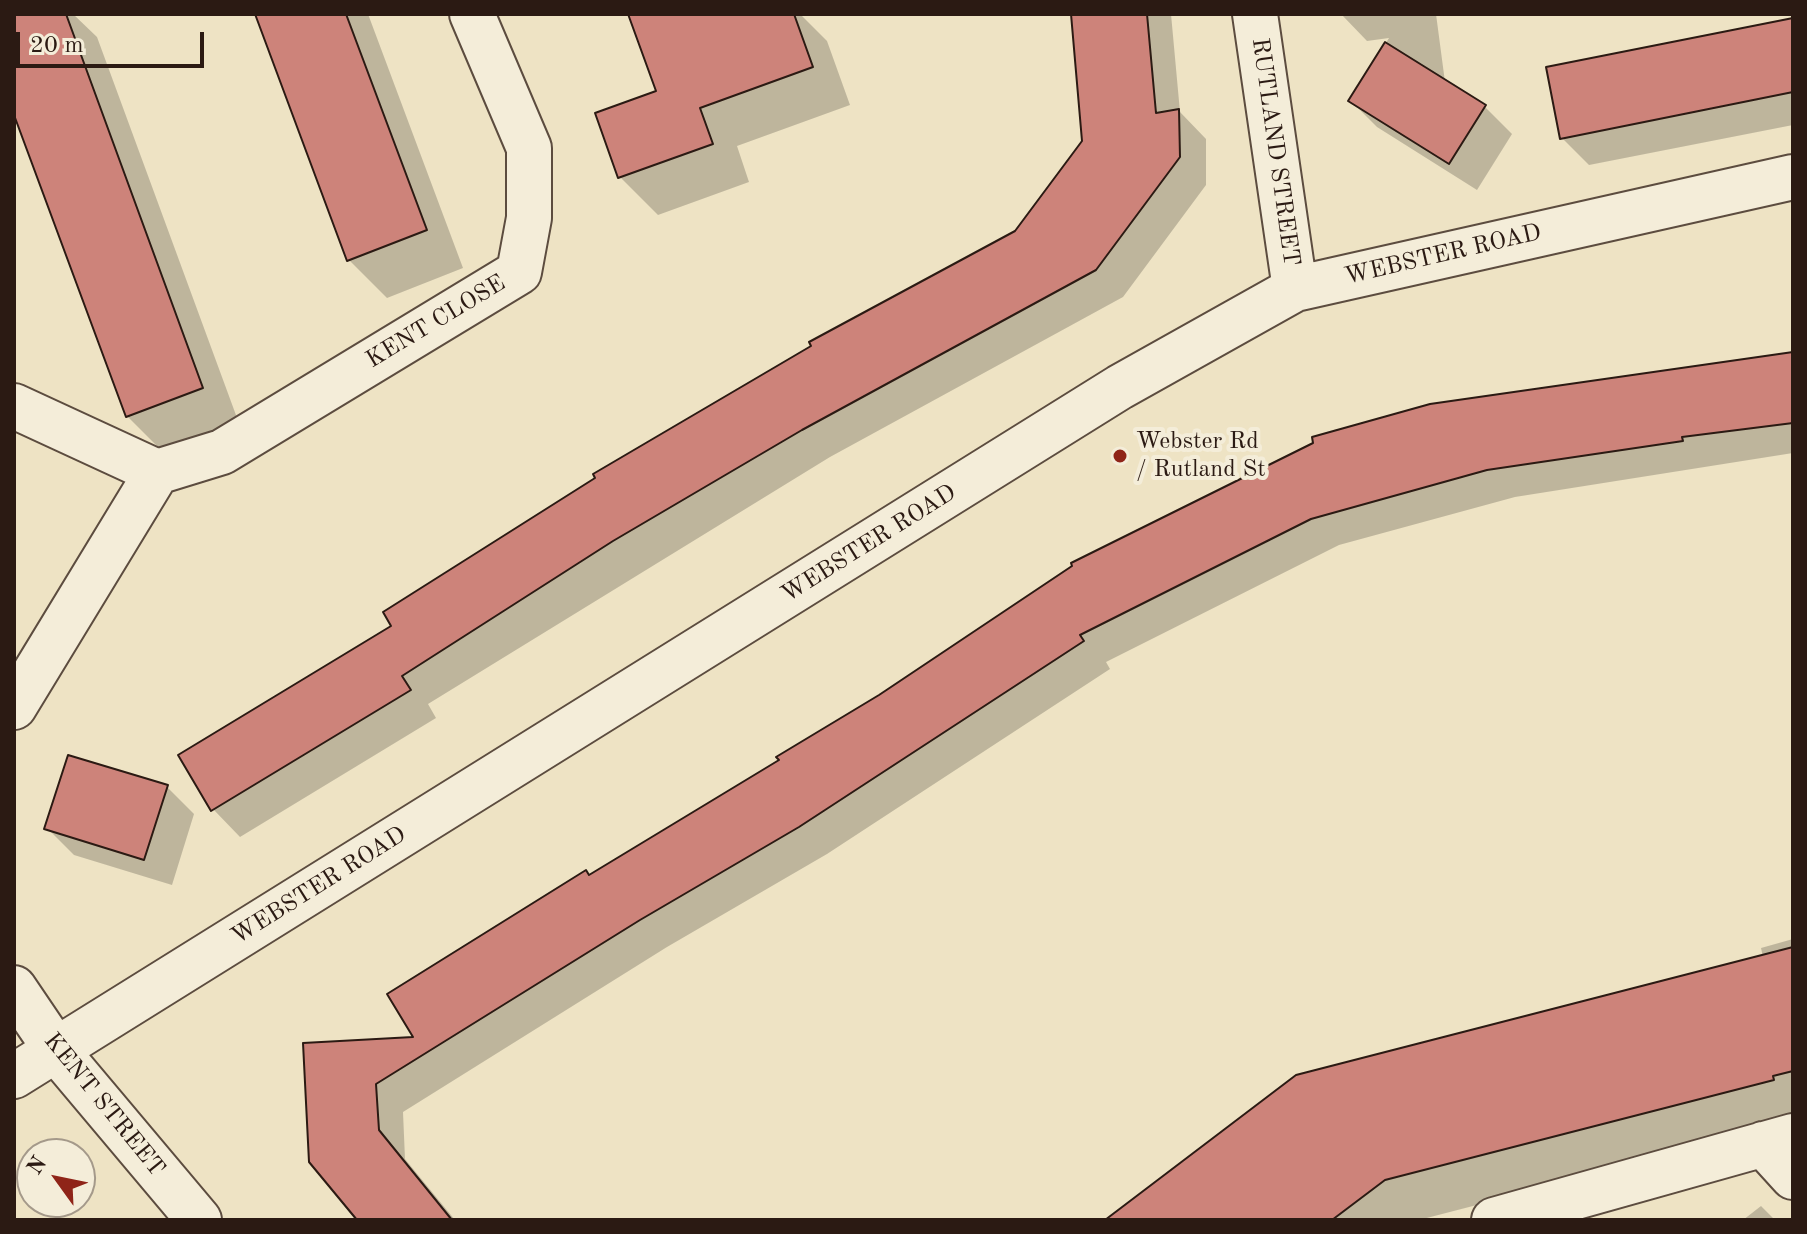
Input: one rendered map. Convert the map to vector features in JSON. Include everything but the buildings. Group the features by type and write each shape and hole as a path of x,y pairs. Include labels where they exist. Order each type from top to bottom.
{"street":[{"name":"KENT CLOSE","path":"157,472 222,452 519,272 529,218 529,148 472,14"},
{"name":"RUTLAND STREET","path":"1255,14 1295,289"},
{"name":"WEBSTER ROAD","path":"14,1076 1120,387 1295,289 1793,177"},
{"path":"14,406 157,472 14,707"},
{"name":"KENT STREET","path":"14,988 56,1050 199,1220"},
{"path":"1494,1220 1778,1140 1793,1177"}],"place":[{"name":"Webster Rd / Rutland St","path":"1120,456"}]}
